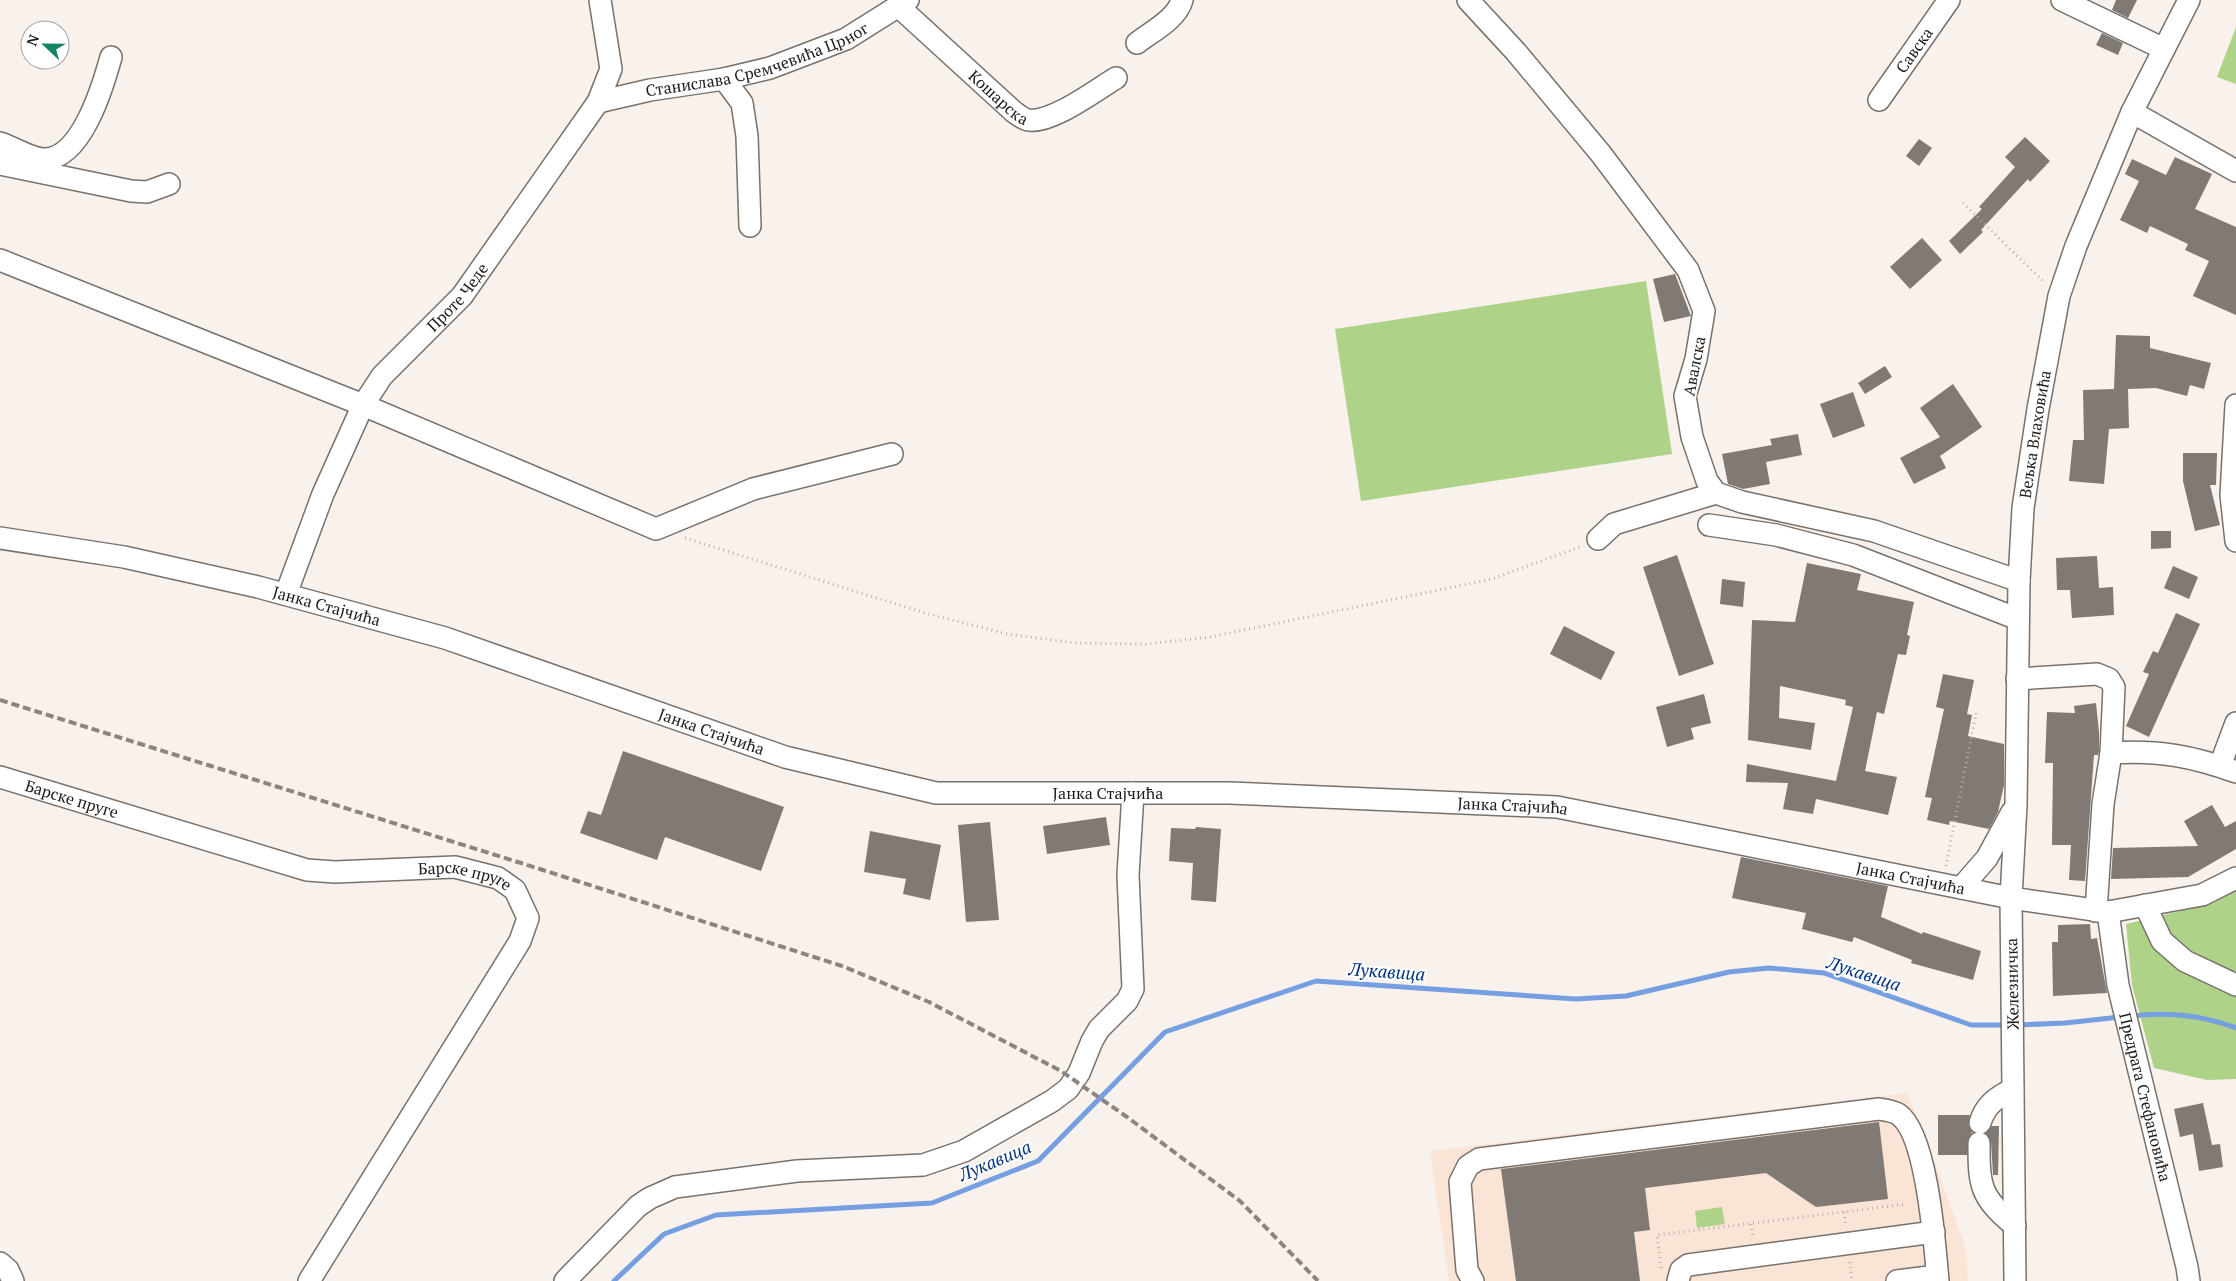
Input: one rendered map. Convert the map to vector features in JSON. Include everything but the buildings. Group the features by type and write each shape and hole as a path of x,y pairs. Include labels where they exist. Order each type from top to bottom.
{"street":[{"name":"Проте Чеде","path":"286,594 323,494 363,405 382,376 462,296 598,102 611,69 600,0"},
{"path":"1137,43 1165,22 1181,5 1182,0"},
{"name":"Авалска","path":"1468,0 1516,52 1601,154 1688,270 1704,311 1696,359 1686,396 1692,437 1707,481 1716,493"},
{"name":"Савска","path":"1879,100 1949,0"},
{"path":"2062,0 2164,48"},
{"name":"Вељка Влаховића","path":"2011,898 2016,805 2018,581 2023,508 2038,409 2059,296 2076,246 2132,112 2189,0"},
{"name":"Станислава Сремчевића Црног","path":"598,102 650,90 724,79 770,68 846,39 903,3"},
{"name":"Кошарска","path":"903,3 1014,112 1027,120 1040,120 1055,114 1116,78"},
{"path":"0,143 41,159 57,156 65,152 72,145 93,109 111,57"},
{"path":"724,79 742,103 748,136 750,226"},
{"path":"2132,112 2236,171"},
{"path":"0,164 131,191 147,192 169,184"},
{"path":"0,260 363,405 656,528 753,489 892,454"},
{"path":"2236,405 2231,495 2236,541"},
{"path":"1598,539 1614,524 1716,493 1742,502 1874,531 2018,581"},
{"path":"1709,525 1776,535 1853,555 2018,619"},
{"name":"Јанка Стајчића","path":"0,538 124,557 286,594 445,638 785,757 936,794 1230,793 1557,807 2011,898 2102,911 2145,906 2202,895 2236,878"},
{"name":"Предрага Стефановића","path":"2017,679 2097,674 2109,678 2114,692 2111,753 2103,804 2102,911 2136,1065 2189,1281"},
{"path":"2111,753 2163,752 2182,755 2228,769 2236,723"},
{"name":"Барске пруге","path":"0,777 307,870 335,872 454,868 498,878 515,890 528,918 520,942 309,1281"},
{"path":"565,1281 638,1206 664,1191 687,1184 797,1171 922,1166 964,1151 1060,1096 1079,1073 1089,1047 1099,1029 1127,1001 1133,989 1128,875 1133,793"},
{"path":"1961,888 1988,858 2016,805"},
{"name":"Железничка","path":"2011,898 2015,1281"},
{"path":"2145,906 2162,941 2185,961 2236,985"},
{"path":"2013,1079 1986,1108 1979,1133 1979,1177 1990,1203 2015,1226"},
{"path":"1473,1281 1467,1270 1460,1182 1468,1166 1478,1159 1879,1109 1898,1113 1912,1130 1932,1208 1938,1278 1897,1281"},
{"path":"1670,1276 1688,1265 1934,1232"},
{"path":"0,1263 8,1270 14,1281"}],"path":[{"path":"1963,203 2059,296"},
{"path":"656,528 925,613 1007,634 1075,643 1146,644 1210,637 1492,579 1598,539"},
{"path":"1946,866 1976,713"},
{"path":"1670,1276 1657,1235 1907,1204"}],"shaded area":[{"path":"1907,1093 1937,1168 1966,1249 1968,1281 1449,1281 1430,1151"}],"green space":[{"path":"2236,27 2236,84 2217,77"},
{"path":"1646,281 1672,454 1361,501 1335,329"},
{"path":"2236,891 2236,1079 2207,1080 2154,1068 2132,985 2126,924 2213,903"},
{"path":"1722,1207 1725,1224 1697,1228 1695,1211"}],"waterway":[{"name":"Лукавица","path":"614,1281 664,1234 716,1215 932,1203 1038,1161 1165,1032 1316,981 1576,999 1626,996 1729,972 1769,968 1824,973 1971,1025 2008,1025"},
{"name":"Лукавица","path":"2131,1016 2158,1014 2197,1017 2236,1028"},
{"name":"Лукавица","path":"2017,1025 2065,1023 2120,1017"}],"railway":[{"path":"0,700 521,863 842,966 929,1002 1061,1071 1127,1117 1240,1201 1318,1281"}]}
